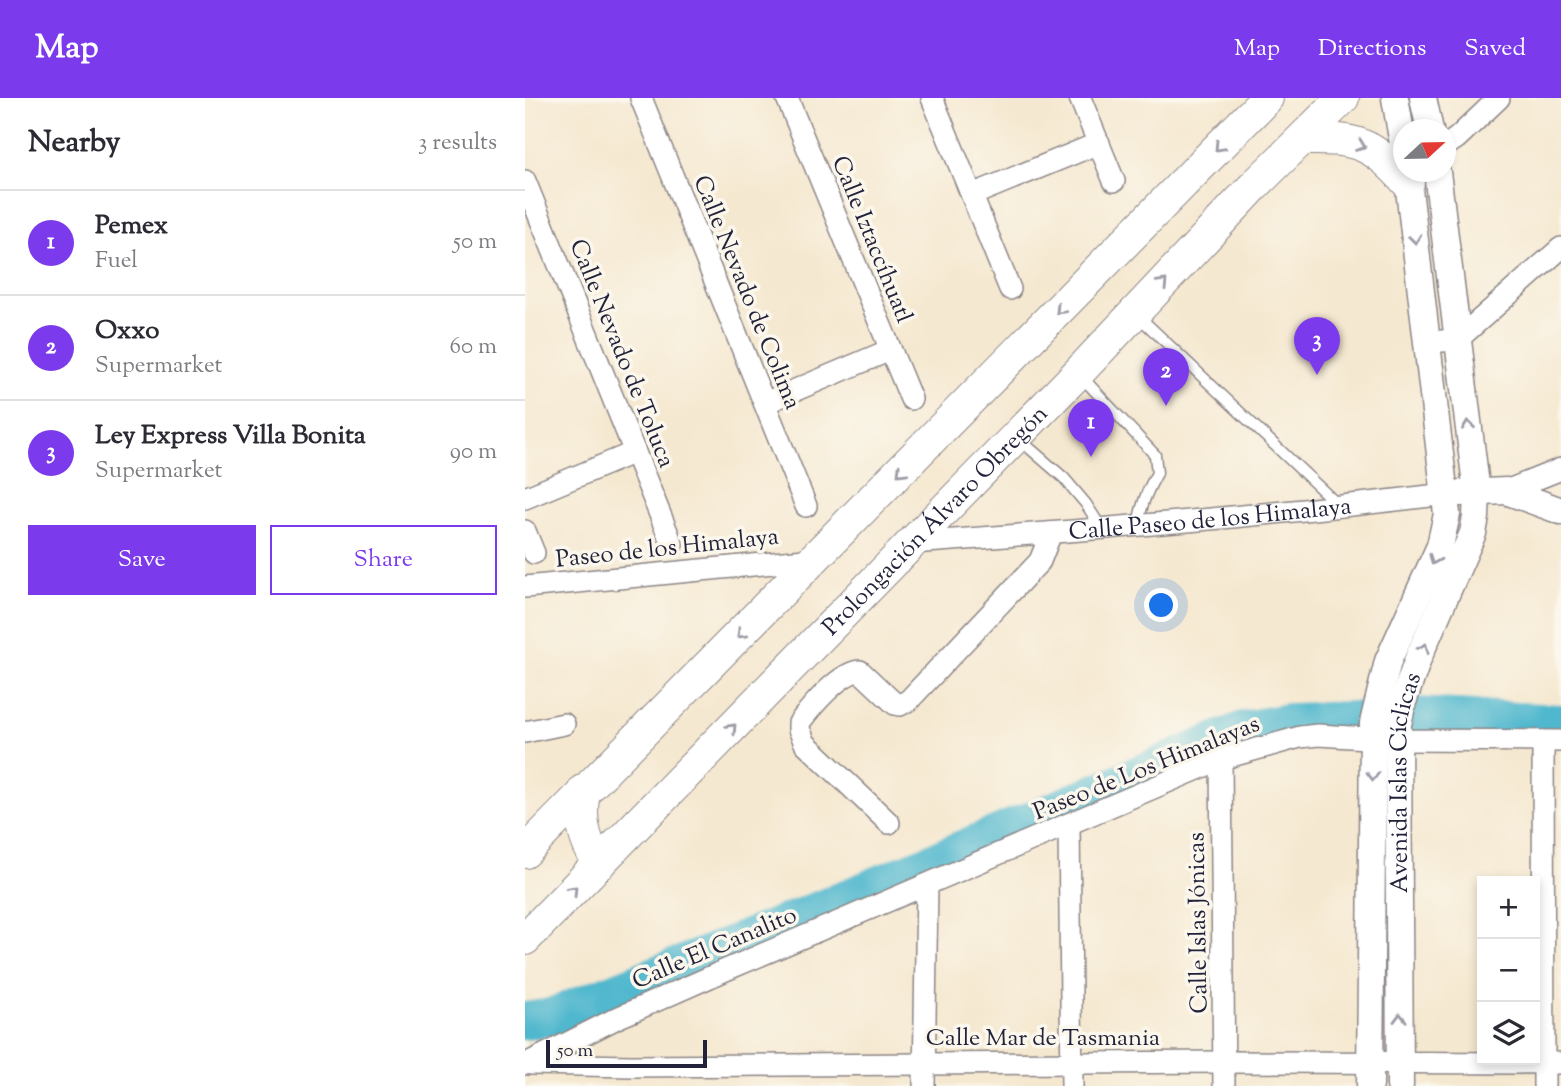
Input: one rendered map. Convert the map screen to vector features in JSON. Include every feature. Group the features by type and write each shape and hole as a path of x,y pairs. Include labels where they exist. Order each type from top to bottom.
{"main road":[{"path":"525,852 1267,98"},
{"name":"Prolongación Álvaro Obregón","path":"525,939 1078,373 1254,186 1343,98"},
{"path":"1302,139 1337,139 1363,146 1393,165"},
{"path":"584,790 580,810 582,829 588,848 599,863"}],"street":[{"name":"Calle Nevado de Colima","path":"641,98 806,506"},
{"name":"Calle Iztaccíhuatl","path":"787,98 911,399"},
{"path":"932,98 1010,289"},
{"path":"1080,98 1114,181"},
{"path":"1395,98 1399,119"},
{"path":"1423,98 1428,119"},
{"path":"1456,139 1499,98"},
{"path":"972,195 1099,143"},
{"name":"Calle Nevado de Toluca","path":"525,181 672,544"},
{"name":"Avenida Islas Cíclicas","path":"1401,1075 1386,739 1373,723 1377,696 1388,661 1443,537 1447,514 1409,182"},
{"name":"Avenida Islas Cíclicas","path":"1371,1075 1386,739 1398,724 1411,679 1473,533 1476,517 1476,492 1438,182"},
{"path":"1427,342 1457,340 1561,248"},
{"path":"765,403 890,350"},
{"path":"525,498 635,452"},
{"path":"1506,491 1561,469"},
{"path":"1506,491 1561,511"},
{"name":"Calle Paseo de los Himalaya","path":"912,543 1138,526 1446,494 1506,491"},
{"path":"525,531 534,553"},
{"path":"889,823 805,743 799,723 841,678 853,671 860,671 895,704 900,705 909,700 1039,561 1051,533"},
{"name":"Paseo de los Himalaya","path":"525,587 815,559"},
{"path":"525,732 564,724"},
{"name":"Paseo de Los Himalayas","path":"927,885 1221,760 1300,737 1552,741"},
{"path":"1544,1086 1552,1063 1552,741"},
{"name":"Calle Islas Jónicas","path":"1221,760 1224,1086"},
{"path":"1069,825 1072,1086"},
{"path":"924,1086 927,885"},
{"name":"Calle El Canalito","path":"526,1064 617,1018 927,885"},
{"name":"Calle Mar de Tasmania","path":"526,1064 631,1076 774,1076 924,1065 1224,1062 1371,1075 1401,1075 1552,1063"}],"lane":[{"path":"1134,313 1340,507"},
{"path":"1078,373 1155,455 1157,473 1145,493 1138,526"},
{"path":"1015,436 1064,478 1086,504 1102,529"}],"waterway":[{"path":"1414,716 1561,723"},
{"path":"525,1021 551,1017 828,906 1243,730 1288,722 1354,720"}],"place":[{"name":"Ley Express Villa Bonita","path":"1317,375"},
{"name":"Oxxo","path":"1166,406"},
{"name":"Pemex","path":"1091,457"}]}
